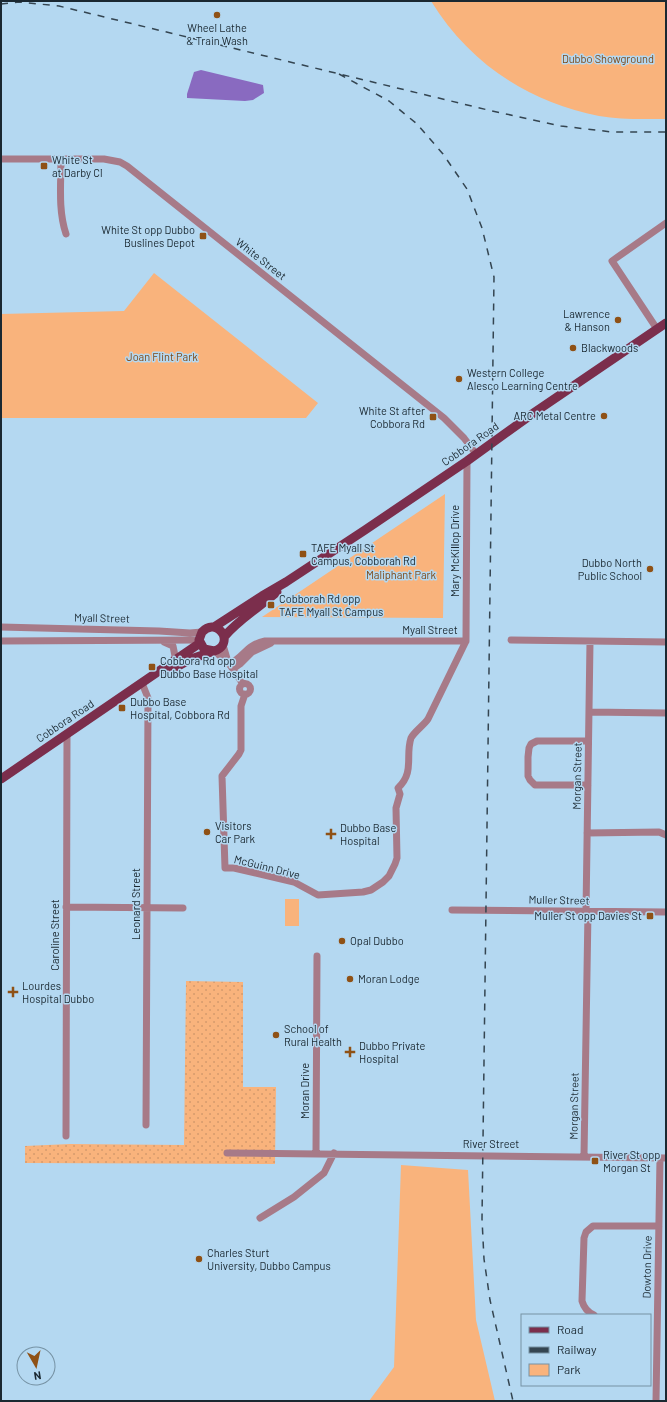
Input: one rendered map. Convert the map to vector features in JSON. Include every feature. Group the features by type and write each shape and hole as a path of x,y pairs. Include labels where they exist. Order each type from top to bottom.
{"main road":[{"name":"Cobbora Road","path":"214,627 286,582 467,461 535,412 666,323"},
{"name":"Cobbora Road","path":"224,641 232,628 262,605 286,582"},
{"path":"207,627 214,627 220,630 224,641 214,651 204,648 200,638 207,627"},
{"name":"Cobbora Road","path":"1,779 142,683 149,676 173,662 200,638"},
{"name":"Cobbora Road","path":"142,683 151,681 191,659 214,651"}],"street":[{"name":"White Street","path":"1,159 112,160 127,166 444,418 464,438 476,454"},
{"path":"61,159 61,211 66,234"},
{"path":"657,329 612,261 666,224"},
{"name":"Mary McKillop Drive","path":"466,641 467,461"},
{"name":"Myall Street","path":"1,628 190,633 200,638"},
{"name":"Myall Street","path":"1,641 160,640 200,638"},
{"path":"160,640 173,646 175,656 173,662"},
{"path":"511,640 666,642"},
{"path":"224,641 230,665"},
{"name":"Myall Street","path":"230,665 240,664 252,652 275,641 466,641"},
{"name":"McGuinn Drive","path":"230,665 243,684 247,684 250,687 249,692 245,694 241,706 241,750 222,776 225,868 234,868 294,882 318,895 363,892 371,890 383,882 393,870 397,858 396,808 400,794 398,788 404,783 408,772 411,738 428,719 466,641"},
{"name":"Morgan Street","path":"584,1156 590,642"},
{"path":"214,651 230,665"},
{"name":"Leonard Street","path":"142,683 148,698 146,1125"},
{"path":"589,712 666,713"},
{"name":"Caroline Street","path":"66,1136 67,734"},
{"path":"588,741 536,741 531,744 529,748 528,776 535,785 588,785"},
{"path":"587,833 659,832 666,835"},
{"path":"66,908 183,908"},
{"name":"Muller Street","path":"452,910 666,912"},
{"name":"Moran Drive","path":"316,1153 317,956"},
{"name":"River Street","path":"227,1153 334,1153 663,1158"},
{"path":"260,1218 294,1197 324,1173 334,1153"},
{"name":"Dowton Drive","path":"656,1401 654,1317 663,1158"},
{"path":"592,1314 584,1308 582,1301 584,1238 586,1232 593,1226 659,1226"}],"green space":[{"name":"Dubbo Showground","path":"431,1 666,1 666,119 624,119 599,116 573,110 548,101 525,90 482,61 463,43 446,23"},
{"name":"Joan Flint Park","path":"154,273 318,403 306,418 1,418 1,314 124,311"},
{"name":"Maliphant Park","path":"445,494 443,618 262,617"},
{"path":"285,899 299,899 299,926 285,926"},
{"path":"186,981 243,982 243,1087 276,1087 275,1164 25,1163 25,1146 70,1144 184,1145"},
{"path":"401,1165 468,1170 476,1320 495,1401 369,1401 394,1367"}],"shaded area":[{"path":"201,70 263,85 264,93 253,100 245,101 187,98 194,72"}],"railway":[{"path":"1,4 19,2 59,6 488,110 561,126 612,132 666,132"},
{"path":"339,74 389,101 417,124 443,154 467,189 482,228 494,277 482,1219 484,1259 490,1300 513,1401"}],"place":[{"name":"Wheel Lathe & Train Wash","path":"217,15"},
{"name":"White St at Darby Cl","path":"44,166"},
{"name":"White St opp Dubbo Buslines Depot","path":"203,236"},
{"name":"Lawrence & Hanson","path":"618,320"},
{"name":"Blackwoods","path":"573,348"},
{"name":"Western College Alesco Learning Centre","path":"459,379"},
{"name":"ARC Metal Centre","path":"604,416"},
{"name":"White St after Cobbora Rd","path":"433,417"},
{"name":"TAFE Myall St Campus, Cobborah Rd","path":"303,554"},
{"name":"Dubbo North Public School","path":"650,569"},
{"name":"Cobborah Rd opp TAFE Myall St Campus","path":"271,605"},
{"name":"Cobbora Rd opp Dubbo Base Hospital","path":"152,667"},
{"name":"Dubbo Base Hospital, Cobbora Rd","path":"122,708"},
{"name":"Visitors Car Park","path":"207,832"},
{"name":"Dubbo Base Hospital","path":"331,834"},
{"name":"Muller St opp Davies St","path":"650,916"},
{"name":"Opal Dubbo","path":"342,941"},
{"name":"Moran Lodge","path":"350,979"},
{"name":"Lourdes Hospital Dubbo","path":"13,992"},
{"name":"School of Rural Health","path":"276,1035"},
{"name":"Dubbo Private Hospital","path":"350,1052"},
{"name":"River St opp Morgan St","path":"595,1161"},
{"name":"Charles Sturt University, Dubbo Campus","path":"199,1259"}]}
